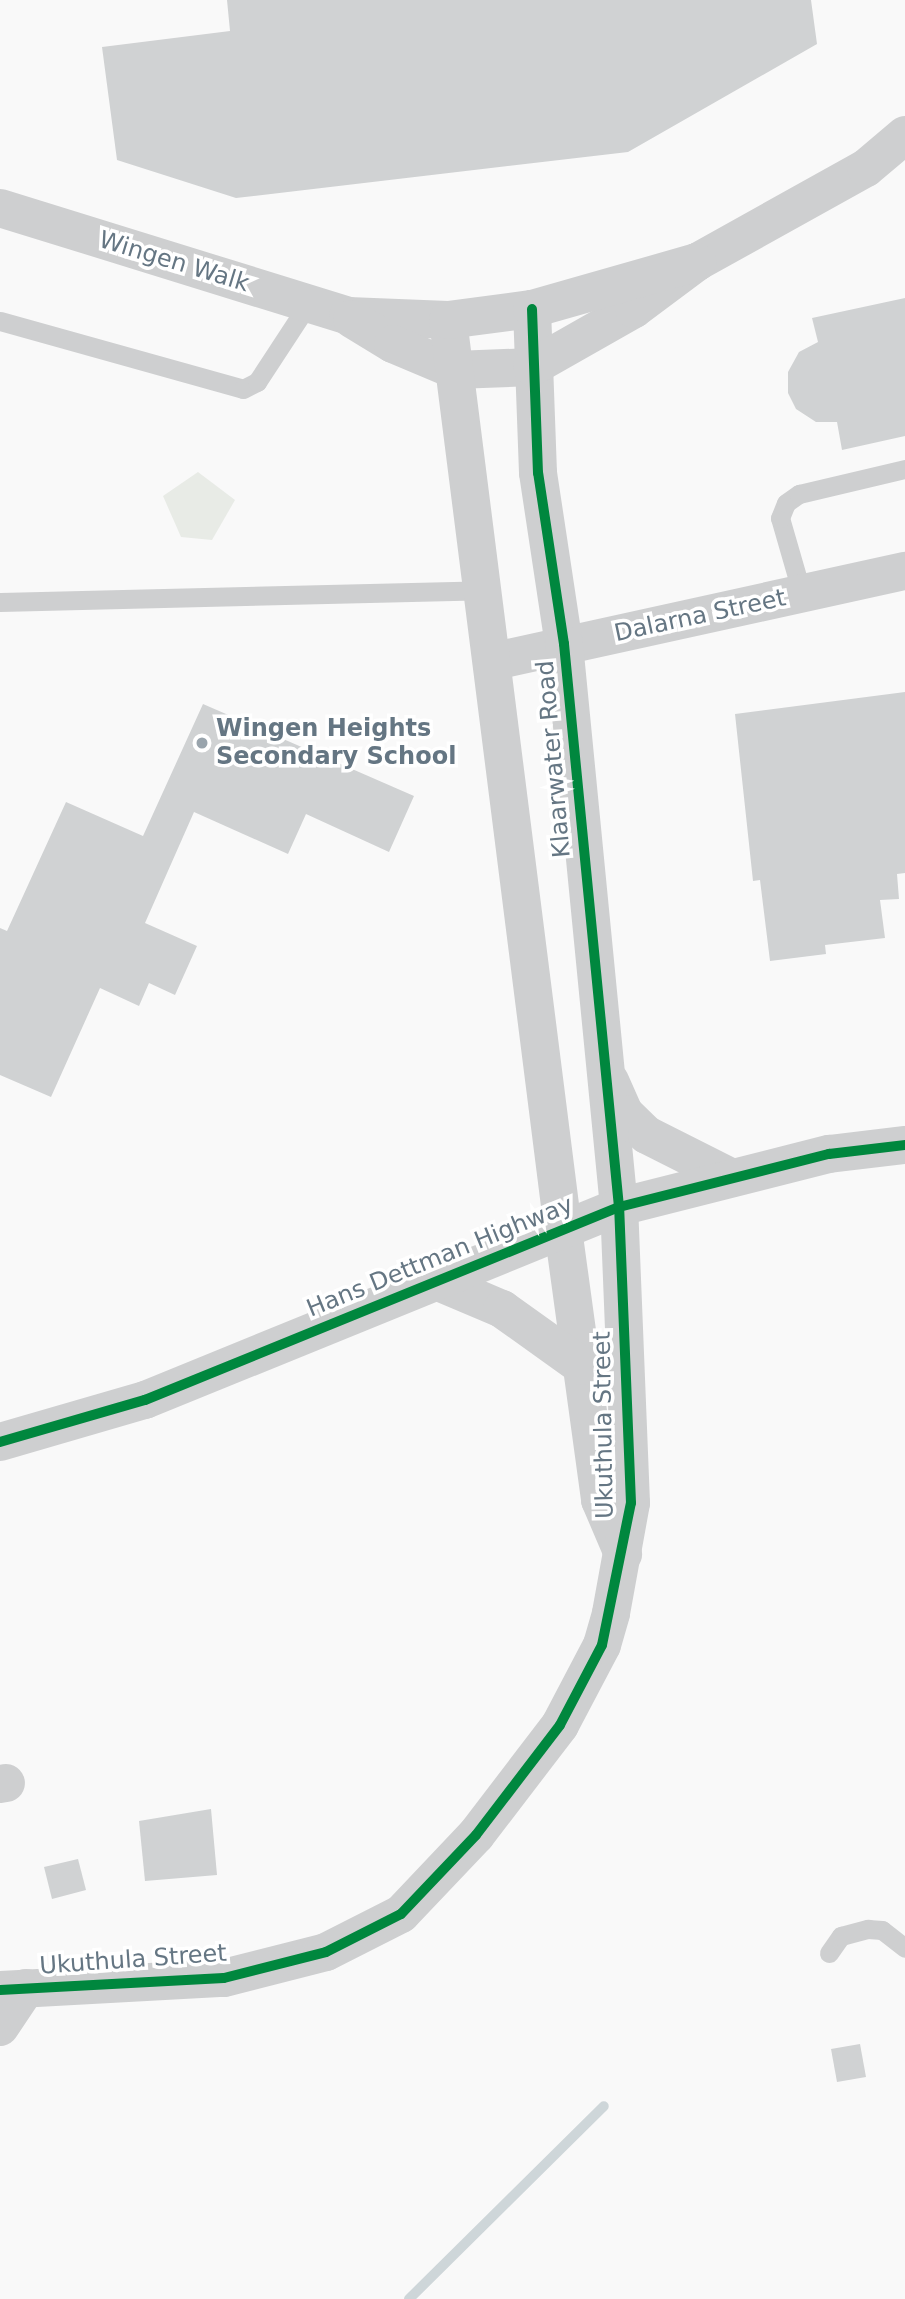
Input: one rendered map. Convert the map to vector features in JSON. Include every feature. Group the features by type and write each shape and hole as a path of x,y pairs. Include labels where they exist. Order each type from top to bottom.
{"street":[{"path":"455,370 532,367 634,309 696,262 866,168 905,135"},
{"name":"Wingen Walk","path":"0,208 348,316 448,320"},
{"path":"448,320 532,309 696,262"},
{"name":"Klaarwater Road","path":"532,309 532,367 538,473 564,644 619,1207"},
{"name":"Wingen Walk","path":"348,316 393,344 455,370"},
{"name":"Klaarwater Road","path":"448,320 495,661 563,1229"},
{"name":"Dalarna Street","path":"495,661 905,571"},
{"path":"604,1067 633,1123 732,1178"},
{"name":"Hans Dettman Highway","path":"0,1442 145,1400 619,1207 829,1154 905,1144"},
{"name":"Ukuthula Street","path":"13,1989 224,1978 326,1952 401,1914 476,1835 560,1725 602,1645 623,1553 631,1503 619,1207"},
{"name":"Ukuthula Street","path":"563,1229 600,1500 623,1553"},
{"path":"436,1281 502,1309 582,1366"},
{"path":"0,2027 13,1989"}],"lane":[{"path":"0,321 243,389 257,382 308,304"},
{"path":"802,594 780,518 786,503 799,494 905,469"},
{"path":"0,601 485,590"},
{"path":"829,1952 841,1936 868,1929 882,1930 905,1948"}],"shaded area":[{"path":"198,472 235,500 212,540 181,537 163,496"}],"building":[{"path":"227,0 811,0 817,44 628,152 236,198 117,160 102,47 230,31"},
{"path":"905,298 905,436 842,450 837,422 816,422 796,409 788,393 788,372 799,352 818,342 812,318"},
{"path":"905,692 905,873 897,874 899,899 880,900 885,938 825,945 826,954 770,961 760,880 753,881 735,714"},
{"path":"203,704 414,796 389,852 306,814 288,854 194,812 145,923 197,946 175,995 149,983 139,1006 100,988 51,1097 0,1075 0,928 7,931 66,802 143,836"},
{"path":"211,1809 217,1875 145,1881 139,1821"},
{"path":"78,1859 86,1890 52,1899 44,1867"},
{"path":"860,2044 866,2077 837,2082 831,2049"}],"waterway":[{"path":"409,2299 604,2106"}],"cycle path":[{"path":"0,1990 224,1978 326,1952 401,1914 476,1835 560,1725 602,1645 631,1503 619,1207 564,644 538,473 532,309"},
{"path":"0,1442 145,1400 619,1207 829,1154 905,1145"}],"place":[{"name":"Wingen Heights Secondary School","path":"202,743"}]}
